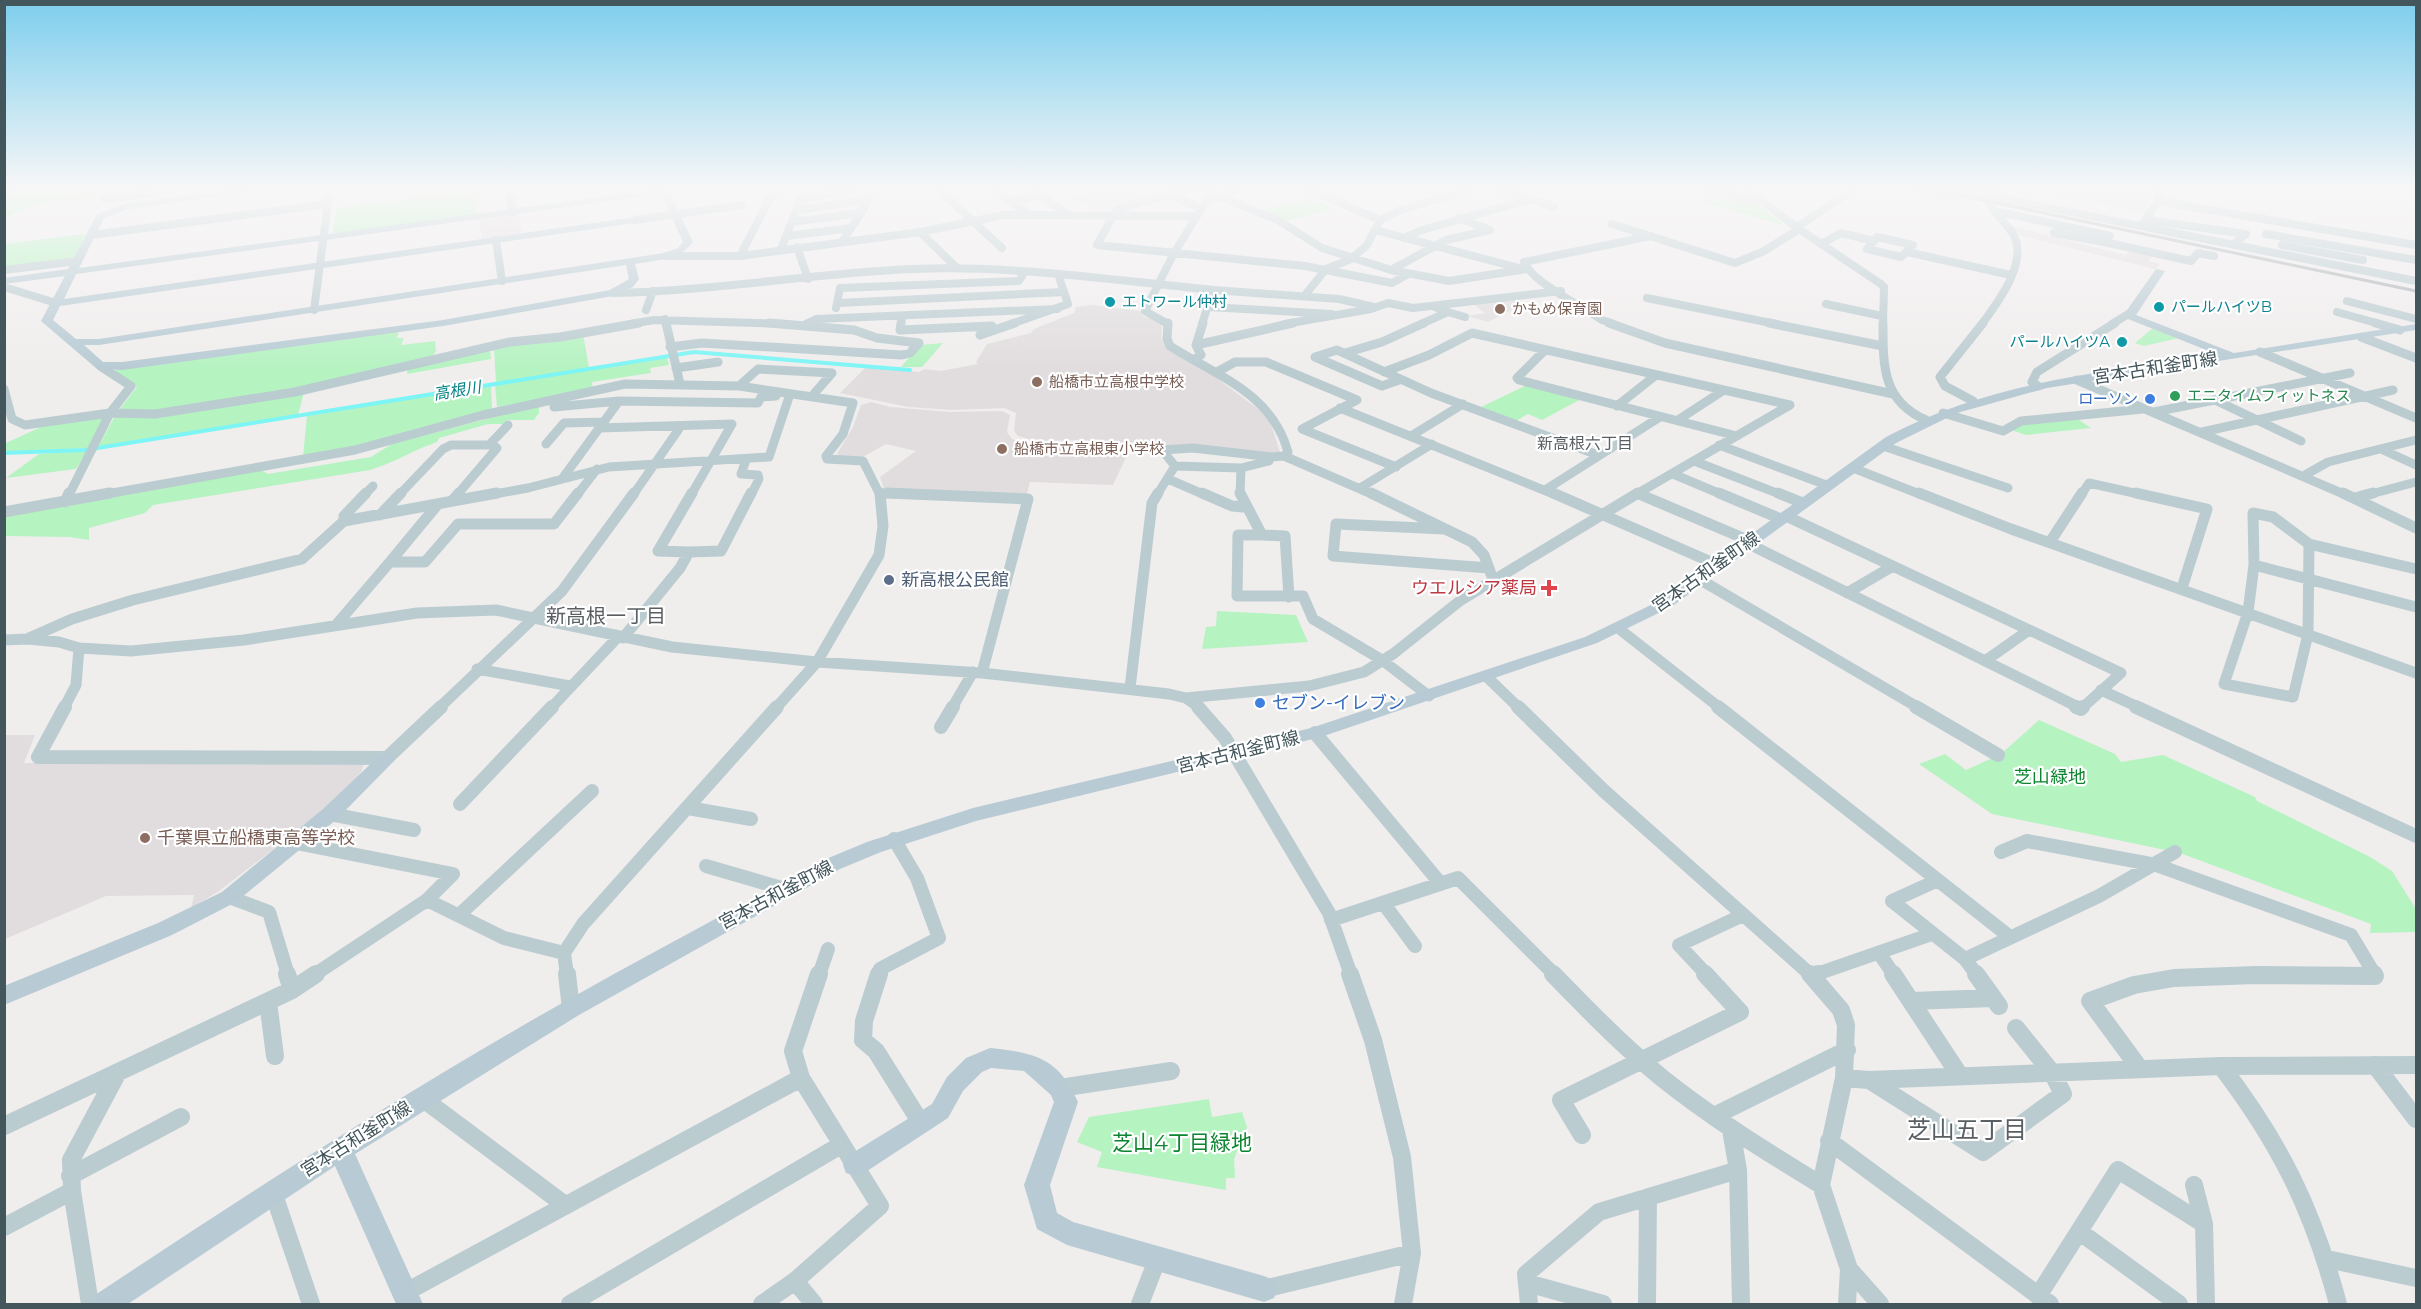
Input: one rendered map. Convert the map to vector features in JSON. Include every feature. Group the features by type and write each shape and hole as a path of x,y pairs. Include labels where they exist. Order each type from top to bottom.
{"street":[{"path":"65,502 110,412 131,386 100,366 47,321 85,248"},
{"path":"4,281 249,248"},
{"path":"314,310 322,248"},
{"path":"4,287 44,302 56,303 439,248"},
{"path":"497,248 502,281"},
{"path":"666,256 681,248"},
{"path":"740,256 744,248"},
{"path":"73,342 106,341 666,256 740,256 788,248"},
{"path":"797,248 808,279"},
{"path":"936,248 956,268 951,328"},
{"path":"1127,248 1326,269 1392,283 1408,274"},
{"path":"1177,248 1145,311 1168,322 1168,342 1217,372 1268,411 1278,424 1288,450 1286,457"},
{"path":"1324,248 1351,259 1391,270 1449,281 1525,269"},
{"path":"1305,295 1326,269 1351,259 1364,248"},
{"path":"1391,270 1429,248"},
{"path":"1441,248 1525,269 1562,291 1602,320 1665,343 1893,394"},
{"path":"1525,269 1524,262 1592,248"},
{"path":"1689,248 1735,263 1767,248"},
{"path":"1827,248 1884,287 1883,346 1893,394 1904,409 1926,420"},
{"path":"1868,248 1901,257 1910,248"},
{"path":"1973,401 1944,386 1940,377 1967,345 2012,275 2018,262 2018,248"},
{"path":"2132,248 2191,261 2198,253 2214,256"},
{"path":"2254,248 2416,281"},
{"path":"2298,248 2363,260"},
{"path":"2347,248 2416,260"},
{"path":"1907,252 2012,275"},
{"path":"2038,386 2032,382 2037,372 2130,313 2173,257"},
{"path":"4,270 78,261"},
{"path":"613,293 629,285 634,279 630,262"},
{"path":"100,366 131,365 443,322 613,293 808,279 857,272 980,267 1213,290 1339,298 1376,308"},
{"path":"853,287 857,272"},
{"path":"832,319 838,303 840,288 1020,280 1024,273"},
{"path":"980,335 1068,304 1058,274"},
{"path":"1195,359 1201,355 1196,345 1213,290"},
{"path":"646,310 653,291"},
{"path":"1208,307 1247,321 1338,316 1376,308 1388,303 1406,308 1562,291"},
{"path":"838,303 1064,292"},
{"path":"1269,310 1273,293"},
{"path":"1647,298 1883,346"},
{"path":"2347,301 2416,319"},
{"path":"1826,304 1882,316"},
{"path":"1431,306 1465,317"},
{"path":"803,326 816,320 1057,309"},
{"path":"1196,345 1269,310 1330,313 1338,316"},
{"path":"1345,353 1382,342 1448,312"},
{"path":"2337,312 2400,330"},
{"path":"2130,313 2140,321 2233,356"},
{"path":"902,316 900,330 1008,325"},
{"path":"665,319 680,384"},
{"path":"6,396 12,419 25,425 110,412 155,414 295,392 510,342 560,337 665,319 718,319 854,330 884,339 920,343 910,353 902,355 702,343 670,347"},
{"name":"宮本古和釜町線","path":"105,1305 273,1192 422,1098 571,1009 833,864 894,839 973,816 1315,733 1487,677 1618,628 1665,604 1883,446 1926,420 1973,401 2038,386 2233,356 2263,354 2416,327"},
{"path":"4,640 28,639 59,642 80,648 131,651 279,635 336,625 450,611 496,610 620,638 672,647 817,662 977,673 1130,688 1186,698 1209,694 1284,690 1350,677 1382,660 1460,601 1599,515 1790,405 1472,333 1429,355 1384,372"},
{"path":"2361,337 2416,358"},
{"path":"1399,380 1382,386 1315,357 1337,350 1399,380 1598,455"},
{"path":"1545,350 1517,378 1519,380 1737,436"},
{"path":"2263,354 2416,418"},
{"path":"676,368 718,362"},
{"path":"1217,372 1235,362 1266,362 1357,400 1302,429 1396,466"},
{"path":"739,386 758,369 832,373 813,395"},
{"path":"1943,413 2003,431 2021,421 2149,410 2215,400 2350,373"},
{"path":"1617,406 1656,375"},
{"path":"2077,380 2305,475 2416,528"},
{"path":"4,512 355,450 494,412 625,384 739,386 847,400 853,403 843,434 826,456 827,459 863,461 880,494 884,526 879,555 817,662 583,924 564,954 571,1009"},
{"path":"1678,420 1724,390"},
{"path":"2202,432 2393,390"},
{"path":"553,407 619,401 758,403 761,397 768,395 834,403 851,409"},
{"path":"28,639 72,619 132,600 302,559 344,521 528,488 597,469 769,457 778,437 781,413 789,397"},
{"path":"2215,400 2301,441"},
{"path":"562,479 619,401"},
{"path":"1411,436 1463,404"},
{"path":"1340,408 1545,490 1718,565"},
{"path":"1545,490 1660,417"},
{"path":"546,444 564,423 681,426 732,424 713,461 658,551 721,551 759,479 758,475 741,474 746,460"},
{"path":"489,445 508,425"},
{"path":"4,996 175,925 228,897 296,843 330,814 477,669 562,591 657,464 681,426"},
{"path":"2305,475 2328,462 2416,440"},
{"path":"1360,488 1432,444"},
{"path":"380,515 443,449 451,445 489,445 497,448 452,501"},
{"path":"1719,445 1828,486"},
{"path":"1883,446 2008,488"},
{"path":"1286,457 1241,468 1175,465 1161,452 1162,450 1193,448 1286,457 1360,488 1476,545 1489,568 1492,582"},
{"path":"2381,449 2416,465"},
{"path":"1694,461 1803,503"},
{"path":"1130,688 1152,503 1175,465"},
{"path":"1241,468 1239,480 1243,507 1262,535"},
{"path":"1853,468 2050,543 2416,673"},
{"path":"390,562 426,562 458,524 554,524 597,469"},
{"path":"1639,494 1748,542 2081,709 2121,673 1893,566 1783,518 1672,474"},
{"path":"1168,479 1232,506 1243,507"},
{"path":"2355,498 2416,482"},
{"path":"2050,543 2089,483 2207,509 2182,588"},
{"path":"344,521 344,516 373,486"},
{"path":"880,494 1028,499 977,673 941,727"},
{"path":"336,625 438,504"},
{"path":"2309,544 2308,634 2293,697 2224,684 2248,612 2254,565 2253,513 2273,517 2309,544 2416,569"},
{"path":"1444,530 1336,524 1334,556 1489,568"},
{"path":"1289,597 1285,536 1238,536 1237,596 1289,597 1303,596 1313,619 1382,660 1429,696"},
{"path":"459,804 570,686 620,638 680,568 689,552"},
{"path":"2254,565 2416,607"},
{"path":"1847,593 1893,566"},
{"path":"1699,579 1998,755"},
{"path":"1618,628 2010,937"},
{"path":"1985,661 2029,630"},
{"path":"80,648 76,686 38,758 387,758"},
{"path":"477,669 570,686"},
{"path":"1487,677 1604,791 1741,916 1812,976 1841,1010 1846,1025 1847,1050 1844,1078 1821,1185 1849,1269 1847,1305"},
{"path":"2101,690 2356,812 2416,836"},
{"path":"1186,698 1206,714 1226,738 1330,917 1373,1040 1402,1157 1412,1253 1403,1305"},
{"path":"1315,733 1441,884"},
{"path":"459,915 592,791"},
{"path":"688,808 751,819"},
{"path":"330,814 414,830"},
{"path":"894,839 917,878 939,938 880,969 878,987 861,1024 863,1040 876,1050 921,1123"},
{"path":"2001,852 2027,841 2156,865 2351,934 2375,976 2256,975 2174,978 2134,985 2090,1001 2140,1069"},
{"path":"4,1126 292,990 428,900 453,874 296,843"},
{"path":"1965,959 2083,904 2156,865 2175,852"},
{"path":"706,866 785,889"},
{"path":"1330,917 1384,904 1458,878 1498,915 1569,992 1642,1062 1731,1130 1821,1185"},
{"path":"1911,1001 1996,1002 1965,959 1892,902 1938,880"},
{"path":"228,897 269,912 292,990"},
{"path":"428,900 504,938 564,954"},
{"path":"1384,904 1415,946"},
{"path":"1582,1135 1561,1100 1740,1012 1679,945 1741,916"},
{"path":"1812,976 1932,934"},
{"path":"762,1305 795,1281 880,1206 801,1078 793,1051 828,949"},
{"path":"1879,954 1960,1076"},
{"path":"268,1002 275,1056"},
{"path":"1869,1080 1983,1152 2063,1094 2053,1074 2016,1028"},
{"path":"1714,1116 1847,1050"},
{"path":"855,1165 940,1111 955,1084 974,1065 990,1058 1029,1062 1060,1088 1066,1102 1064,1116 1037,1185 1046,1220 1067,1233 1264,1289 1412,1253"},
{"path":"2375,1065 2416,1119"},
{"path":"1844,1078 1869,1080 2221,1066 2416,1065"},
{"path":"2221,1066 2260,1118 2286,1161 2327,1259 2338,1305"},
{"path":"1060,1088 1171,1071"},
{"path":"90,1305 71,1184 71,1160 117,1074"},
{"path":"340,1149 408,1298 566,1204 801,1078"},
{"path":"422,1098 566,1204"},
{"path":"4,1227 181,1118"},
{"path":"1731,1130 1738,1170 1741,1305"},
{"path":"1829,1141 2044,1300 2079,1232 2118,1170 2204,1224"},
{"path":"570,1305 841,1145"},
{"path":"1529,1305 1526,1274 1599,1212 1738,1170"},
{"path":"2194,1185 2204,1224 2206,1305"},
{"path":"273,1192 311,1305"},
{"path":"1647,1305 1648,1197"},
{"path":"2079,1232 2179,1305"},
{"path":"2327,1259 2416,1278"},
{"path":"1140,1305 1157,1260"},
{"path":"1849,1269 1880,1305"},
{"path":"795,1281 814,1305"},
{"path":"1527,1283 1603,1305"}],"shaded area":[{"path":"2071,248 2099,248 2126,255 2130,249 2154,255 2148,261 2160,264 2155,269"},
{"name":"かもめ保育園","path":"1517,298 1529,308 1512,310 1488,322 1468,316 1485,313 1472,303"},
{"name":"船橋市立高根中学校","path":"1092,305 1140,311 1143,316 1162,323 1161,339 1166,347 1210,373 1262,412 1271,424 1280,452 1269,454 1191,447 1132,448 1081,440 1035,441 1018,436 1014,431 1016,413 1004,408 951,410 909,407 840,393 867,366 919,372 925,369 941,371 978,364 976,362 987,344 1031,333 1034,329 1074,313 1076,307"},
{"name":"船橋市立高根東小学校","path":"871,402 890,407 950,412 1002,411 1010,415 1007,432 1012,439 1034,445 1069,445 1128,453 1113,485 1030,482 1026,497 885,492 880,477 916,451 886,444 863,457 841,457 837,454 853,427 861,405"},
{"name":"千葉県立船橋東高等学校","path":"5,735 35,735 24,763 364,762 362,771 331,805 219,891 191,908 194,895 106,896 5,939"}],"green space":[{"path":"4,248 79,248 75,259 5,268"},
{"path":"2153,328 2179,338 2144,346 2135,343"},
{"path":"399,330 397,338 403,338 401,345 435,341 436,351 431,359 316,386 237,401 198,406 119,410 137,387 112,371 117,369"},
{"path":"583,334 589,368 496,383 494,348"},
{"path":"943,343 922,367 901,367 920,345"},
{"path":"490,349 491,359 407,374 408,368"},
{"path":"667,358 669,365 650,368 651,373 592,382 593,390 497,407 495,384"},
{"path":"1529,384 1583,398 1542,420 1528,414 1516,421 1481,407"},
{"path":"491,385 492,409 435,428 303,457 307,416"},
{"path":"304,392 298,415 98,447 116,414"},
{"path":"539,405 539,413 534,420 507,420 503,424 488,424 439,438 437,442 370,470 153,505 145,513 89,528 89,540 70,537 5,536 4,514 261,470 268,474 371,457 392,444"},
{"path":"107,415 88,448 5,452 4,444 43,426"},
{"path":"2076,418 2091,428 2026,435 2011,430 2024,423"},
{"path":"87,451 76,469 6,478 39,454"},
{"path":"1217,611 1296,615 1308,642 1202,649 1206,627 1216,626"},
{"name":"芝山緑地","path":"2039,720 2115,754 2121,762 2163,755 2255,797 2257,801 2370,857 2392,871 2416,909 2416,932 2370,933 2371,924 2180,853 1992,814 1919,764 1945,754 1966,770 2001,754"},
{"name":"芝山4丁目緑地","path":"1209,1099 1212,1117 1242,1112 1247,1127 1234,1159 1235,1178 1226,1178 1226,1190 1097,1167 1102,1152 1077,1142 1089,1117"}],"waterway":[{"name":"高根川","path":"4,453 85,450 694,352 910,370"}],"railway":[{"path":"2211,248 2416,291"}],"place":[{"name":"エトワール仲村","path":"1110,302"},
{"name":"パールハイツB","path":"2159,307"},
{"name":"かもめ保育園","path":"1500,309"},
{"name":"パールハイツA","path":"2122,342"},
{"name":"船橋市立高根中学校","path":"1037,382"},
{"name":"エニタイムフィットネス","path":"2175,396"},
{"name":"ローソン","path":"2150,399"},
{"name":"船橋市立高根東小学校","path":"1002,449"},
{"name":"新高根公民館","path":"889,580"},
{"name":"ウエルシア薬局","path":"1549,588"},
{"name":"セブン-イレブン","path":"1260,703"},
{"name":"千葉県立船橋東高等学校","path":"145,838"}],"district":[{"name":"新高根六丁目","path":"1585,443"},
{"name":"新高根一丁目","path":"606,616"},
{"name":"芝山五丁目","path":"1967,1130"}]}
